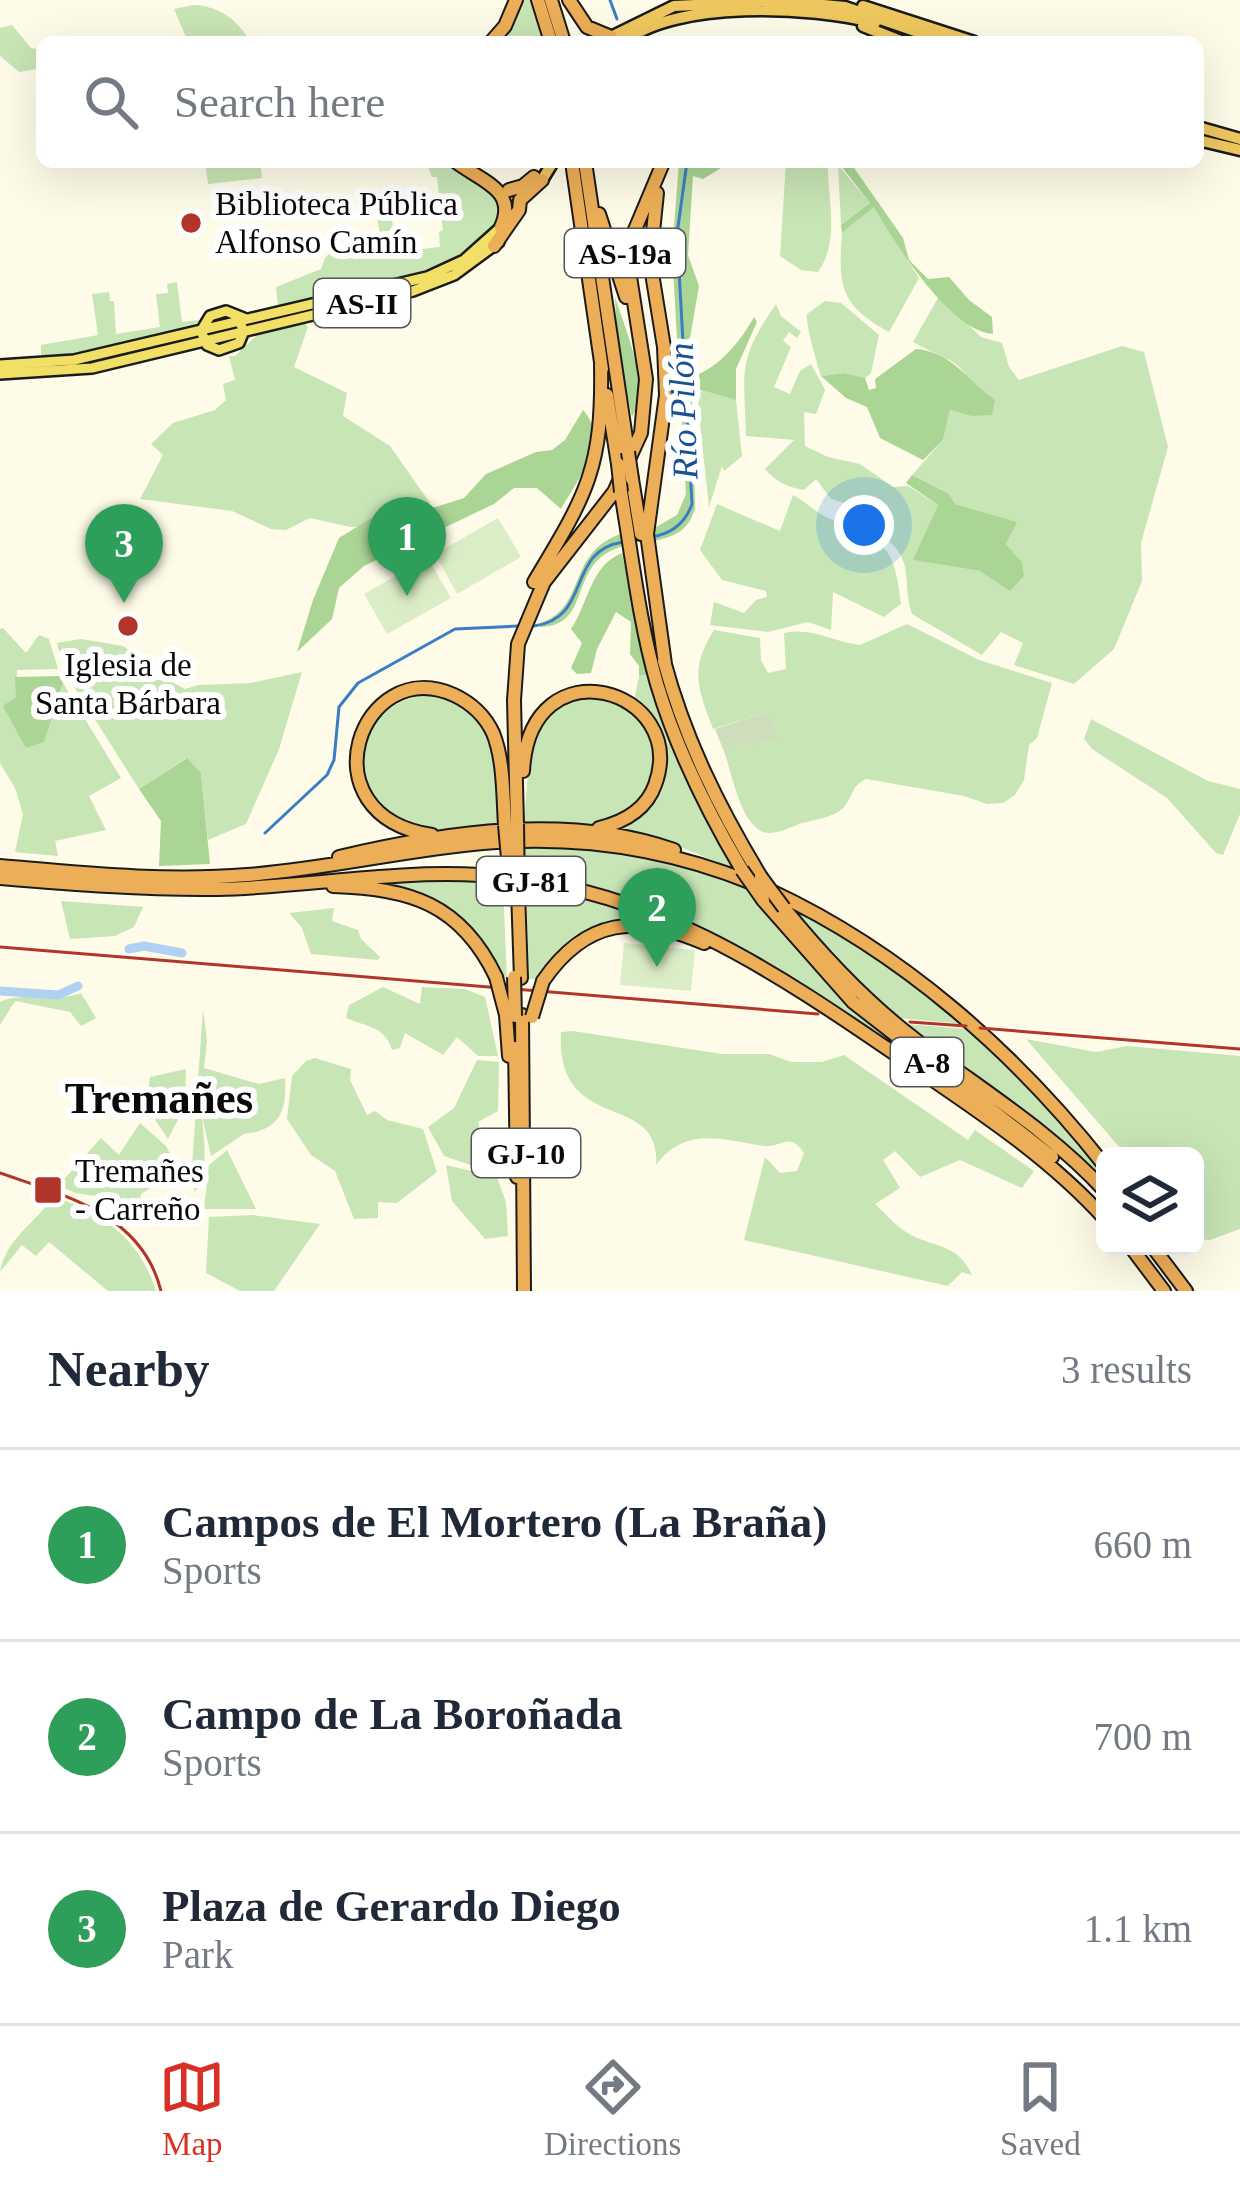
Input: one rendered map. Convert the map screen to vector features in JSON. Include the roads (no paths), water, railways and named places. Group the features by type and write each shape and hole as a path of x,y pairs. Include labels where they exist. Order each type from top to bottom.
{"highway":[{"path":"496,36 516,0"},
{"path":"538,0 549,36"},
{"path":"551,0 562,36"},
{"path":"569,0 586,27 605,36"},
{"path":"780,6 793,0"},
{"path":"821,0 878,8 957,36"},
{"path":"623,36 688,3 845,7 929,36"},
{"path":"780,6 886,36"},
{"path":"780,6 842,14 908,36"},
{"path":"639,36 654,17"},
{"path":"1204,137 1240,146"},
{"path":"466,168 509,193"},
{"path":"476,168 509,193 519,210 494,246"},
{"name":"AS-II","path":"538,179 541,168"},
{"name":"AS-II","path":"538,179 548,168"},
{"name":"A-8","path":"573,168 621,492 637,517"},
{"name":"A-8","path":"586,168 641,557 664,664 695,756 726,820 761,877 833,965 874,1005 1040,1130 1096,1183"},
{"path":"587,168 643,350"},
{"name":"AS-19a","path":"527,604 614,492 641,433 646,406 643,350 626,251 661,168"},
{"path":"637,517 666,395 664,347 650,262 650,229 662,168"},
{"path":"509,193 538,179"},
{"path":"501,227 509,193"},
{"path":"517,1153 514,644 527,604 590,481 600,445 602,365"},
{"name":"A-8","path":"641,557 640,613 671,727 709,812 763,900 853,1002 904,1046 1028,1136 1096,1200"},
{"path":"451,836 398,827 375,811 362,791 355,763 360,735 374,712 399,694 416,689 446,692 478,711 495,738 513,824 515,892"},
{"path":"513,824 531,728 549,706 563,698 596,692 632,703 648,719 661,759 652,794 638,811 620,823 580,831"},
{"path":"274,872 451,836 580,831 658,844 726,872"},
{"name":"GJ-81","path":"0,866 242,888 274,872 530,840 628,848 726,872 827,919 926,988 1005,1056 1096,1156"},
{"name":"GJ-81","path":"0,878 221,883 439,873 525,880 646,910 733,948 782,978 1005,1130 1096,1210"},
{"path":"256,881 370,887 427,902 461,926 483,950 518,1016"},
{"path":"518,1016 556,962 579,942 628,924 676,932 782,978"},
{"name":"GJ-10","path":"518,1016 522,1291"},
{"name":"GJ-10","path":"518,1016 526,1123 522,1291"},
{"path":"1140,1255 1167,1291"},
{"path":"1159,1255 1187,1291"},
{"path":"1167,1255 1187,1291"}],"main road":[{"name":"AS-II","path":"241,322 412,291 454,275 513,227 538,179"},
{"name":"AS-II","path":"241,322 437,274 476,252 501,227 509,193"},
{"path":"202,336 210,316 226,311 241,322"},
{"path":"1,367 74,360 202,336 241,322"}],"waterway":[{"name":"Río Pilón","path":"610,0 617,19"},
{"name":"Río Pilón","path":"651,537 676,527 692,504 677,234 686,168"},
{"name":"Río Pilón","path":"534,626 565,611 593,558 623,542"},
{"name":"Río Pilón","path":"265,833 327,775 334,760 339,707 358,683 455,629 518,626"},
{"name":"Río Pilón","path":"129,949 144,946 182,953"},
{"name":"Río Pilón","path":"0,991 58,995 78,986"}],"railway":[{"path":"0,947 818,1014"},
{"path":"910,1022 966,1026"},
{"path":"980,1028 1240,1049"},
{"path":"0,1173 75,1200 119,1226 137,1243 161,1291"}],"place":[{"name":"Biblioteca Pública Alfonso Camín","path":"191,223"},
{"name":"Campos de El Mortero (La Braña)","path":"407,596"},
{"name":"Plaza de Gerardo Diego","path":"124,603"},
{"name":"Iglesia de Santa Bárbara","path":"128,626"},
{"name":"Campo de La Boroñada","path":"657,967"},
{"name":"Tremañes - Carreño","path":"48,1190"}],"district":[{"name":"Tremañes","path":"159,1098"}]}
